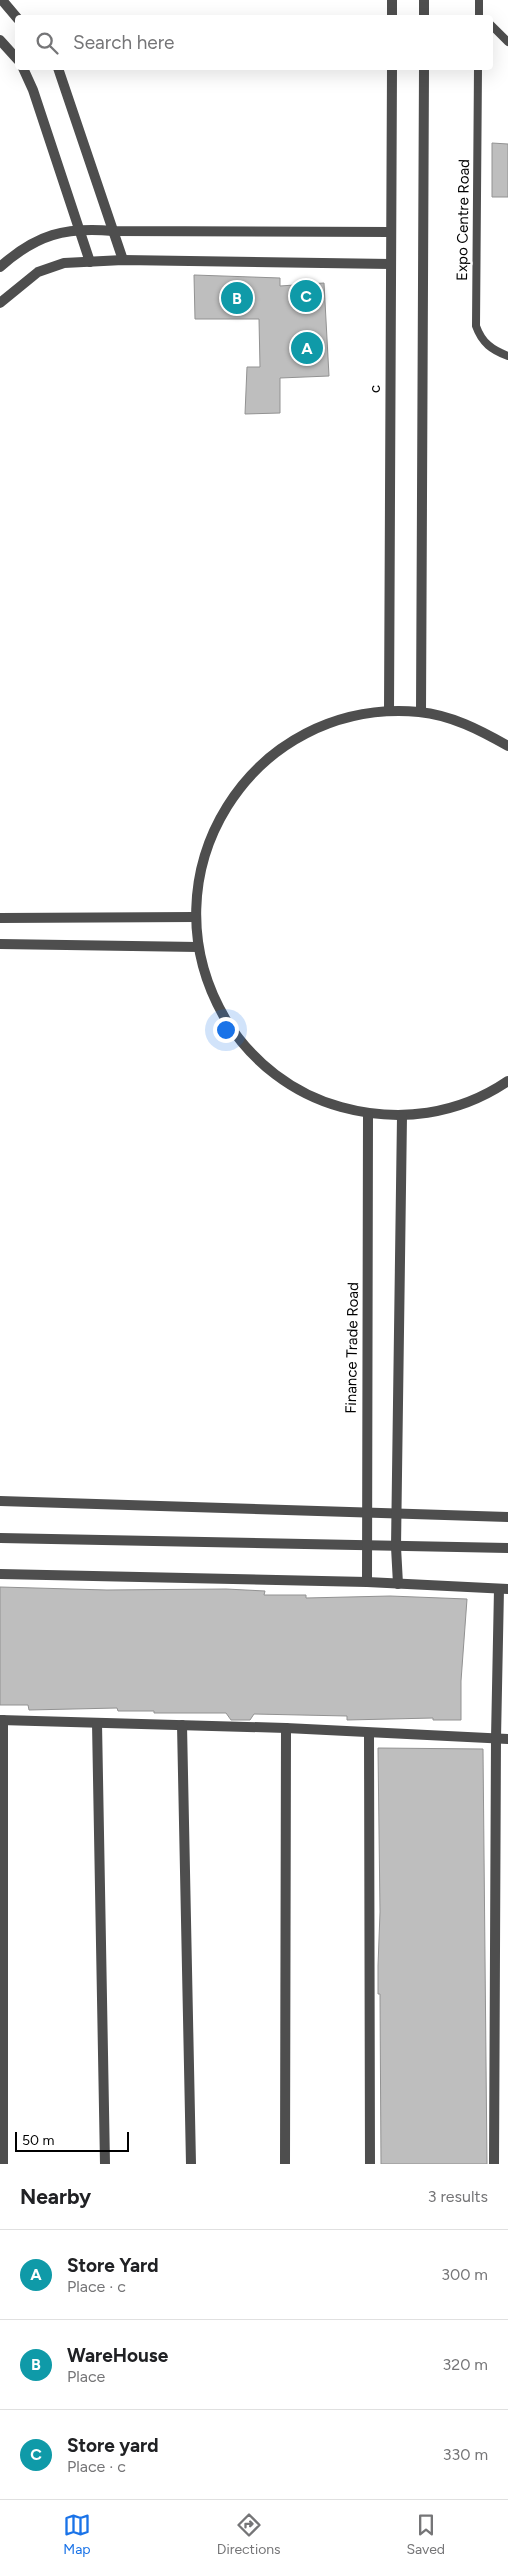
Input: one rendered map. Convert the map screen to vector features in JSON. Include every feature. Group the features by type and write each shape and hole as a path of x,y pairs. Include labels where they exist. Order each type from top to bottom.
{"street":[{"path":"2,0 15,15"},
{"path":"392,0 392,15"},
{"path":"424,0 424,15"},
{"path":"0,40 15,57"},
{"path":"25,70 90,262"},
{"path":"59,70 122,260"},
{"name":"c","path":"389,711 392,70"},
{"path":"421,712 424,70"},
{"path":"0,267 42,238 79,228 113,231 391,232"},
{"path":"0,303 38,272 64,263 122,260 391,264"},
{"path":"508,746 472,725 421,712 389,711 338,720 290,742 250,775 220,817 201,866 195,917 198,947 212,996 238,1040 275,1075 319,1101 368,1114 402,1116 448,1110 491,1093 508,1081"},
{"path":"0,918 195,917"},
{"path":"0,944 198,947"},
{"name":"Finance Trade Road","path":"367,1582 368,1114"},
{"path":"398,1584 396,1515 402,1116"},
{"path":"0,1501 396,1515 508,1517"},
{"path":"0,1538 508,1548"},
{"path":"0,1574 367,1582 504,1589 496,1738 494,2164"},
{"path":"4,2164 2,1720 286,1728 508,1738"},
{"path":"97,1723 105,2164"},
{"path":"182,1725 192,2164"},
{"path":"285,2164 286,1728"},
{"path":"368,1733 370,2164"}],"lane":[{"path":"479,0 481,15"},
{"path":"493,27 508,42"},
{"name":"Expo Centre Road","path":"478,70 476,326 486,344 495,352 508,356"}],"building":[{"path":"492,143 508,144 508,197 492,197"},
{"path":"194,275 280,278 280,286 324,283 329,376 280,378 280,413 245,414 247,367 260,367 259,319 195,319"},
{"path":"0,1587 107,1590 226,1589 265,1591 264,1595 306,1595 306,1598 390,1596 467,1599 461,1681 461,1720 433,1720 433,1718 347,1720 347,1716 254,1714 250,1720 231,1720 226,1713 154,1713 154,1711 118,1711 117,1708 29,1710 28,1705 0,1705"},
{"path":"378,1748 483,1749 487,2164 381,2164 380,1994 378,1994 380,1912"}],"place":[{"name":"Store yard","path":"306,296"},
{"name":"WareHouse","path":"237,298"},
{"name":"Store Yard","path":"307,348"}]}
